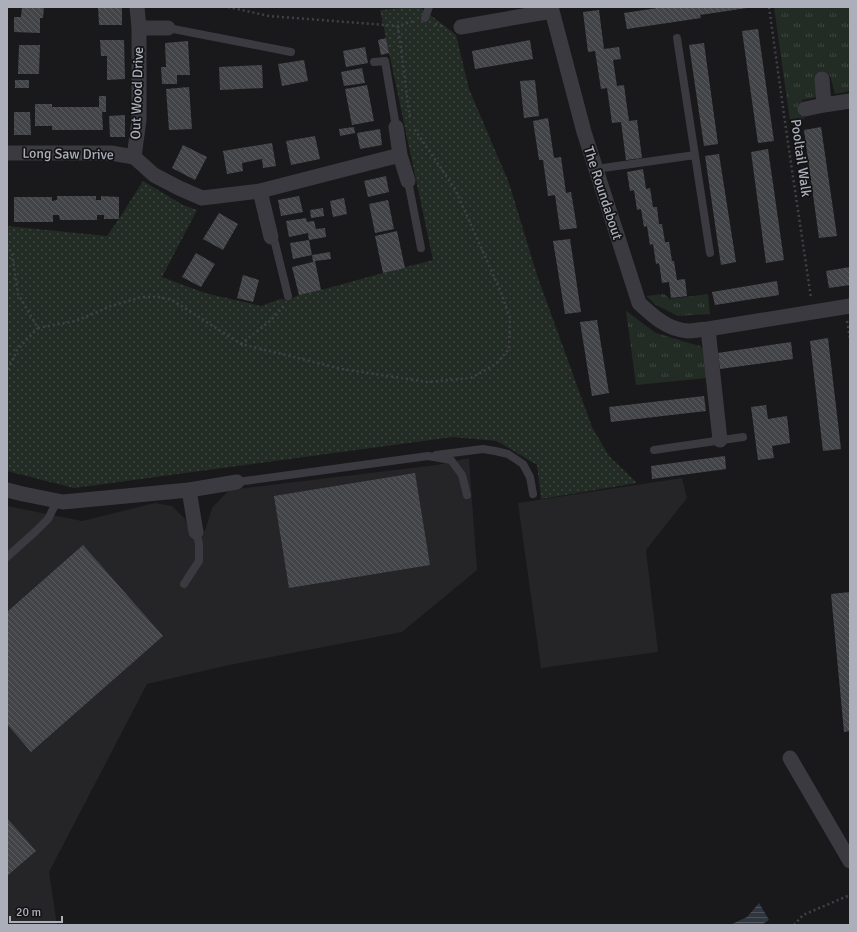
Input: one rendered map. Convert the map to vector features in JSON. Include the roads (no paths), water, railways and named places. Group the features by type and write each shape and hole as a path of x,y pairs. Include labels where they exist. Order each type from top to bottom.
{"street":[{"name":"Out Wood Drive","path":"134,157 139,120 139,28 137,7"},
{"path":"461,27 551,9"},
{"name":"The Roundabout","path":"551,9 584,132 639,302 662,323 688,331 850,306"},
{"name":"Out Wood Drive","path":"139,28 168,28"},
{"path":"822,79 824,105"},
{"path":"805,109 850,101"},
{"path":"396,127 400,155 408,181"},
{"name":"Long Saw Drive","path":"7,152 111,153 134,157 154,175 202,198 260,191 400,155"},
{"path":"260,191 271,237"},
{"path":"708,329 720,440"},
{"path":"7,490 63,502 189,490 237,482"},
{"path":"189,490 196,532"},
{"path":"790,758 850,861"}],"lane":[{"path":"425,18 429,7"},
{"path":"168,28 291,52"},
{"path":"677,38 710,253"},
{"path":"374,62 385,61 396,127"},
{"path":"596,168 695,155"},
{"path":"408,181 421,248"},
{"path":"271,237 275,243 288,296"},
{"path":"654,450 743,436"},
{"path":"237,482 484,449 495,450 508,454 523,464 530,477 533,494"},
{"path":"428,456 450,460 462,475 467,495"},
{"path":"7,557 48,519 57,501"},
{"path":"184,584 199,561 199,544 196,532"}]}
